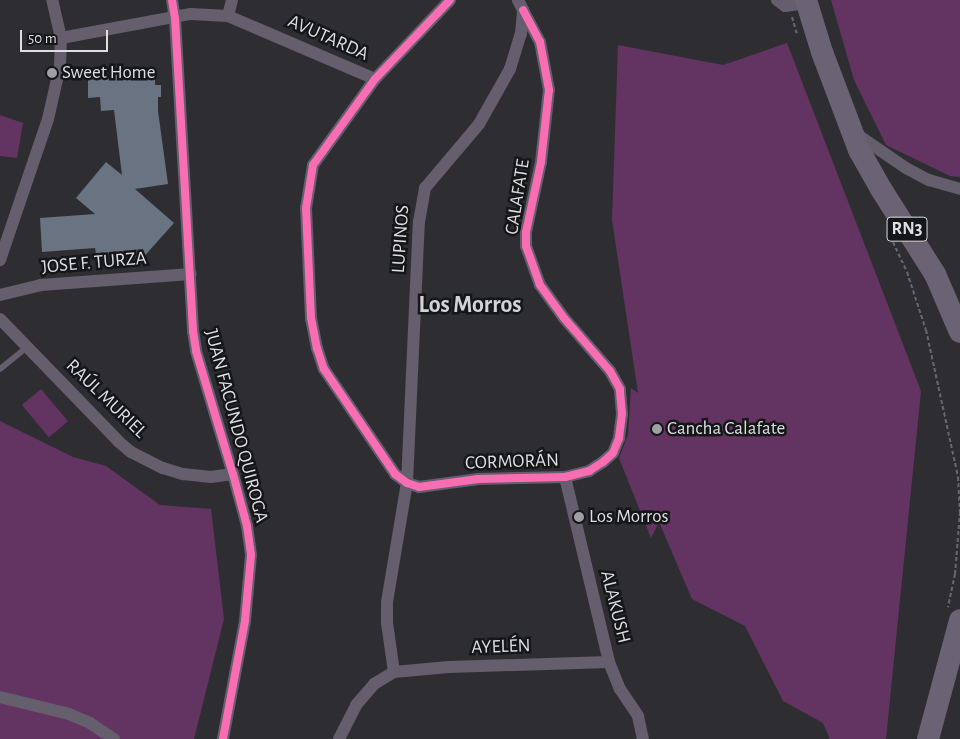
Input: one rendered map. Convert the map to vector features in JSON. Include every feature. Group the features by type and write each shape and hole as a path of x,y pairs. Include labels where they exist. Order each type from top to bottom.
{"highway":[{"name":"RN3","path":"795,2 849,128 877,183 935,274 960,332"},
{"path":"928,739 954,616"},
{"path":"941,739 960,664"}],"street":[{"path":"0,260 55,92 60,66 61,38 52,0"},
{"name":"JUAN FACUNDO QUIROGA","path":"172,0 176,18 196,351 234,474 247,526 251,555 245,621 223,739"},
{"path":"228,16 232,0"},
{"path":"407,483 395,474 324,369 317,348 311,318 306,208 313,165 375,79 450,0"},
{"name":"CALAFATE","path":"521,5 540,42 549,90 541,162 526,232 526,246 540,285 564,318 610,371 620,390 622,414 619,438 612,453"},
{"name":"LUPINOS","path":"394,672 387,622 387,602 407,483 419,222 425,188 479,124 493,103 518,48 521,5"},
{"name":"AVUTARDA","path":"61,38 191,14 228,16 375,79"},
{"path":"849,128 906,168 929,180 960,189"},
{"name":"JOSE F. TURZA","path":"0,295 40,285 191,274"},
{"name":"RAÚL MURIEL","path":"0,320 131,452 163,468 182,474 211,478 234,474"},
{"name":"CORMORÁN","path":"407,483 419,487 478,479 565,477 589,470 612,453"},
{"name":"ALAKUSH","path":"565,477 609,662 620,689 638,716 643,739"},
{"name":"AYELÉN","path":"394,672 449,667 609,662"},
{"path":"339,739 356,705 374,684 394,672"},
{"path":"0,697 69,714 90,723 114,739"}],"lane":[{"path":"0,369 27,347"}],"path":[{"path":"795,2 799,36"},
{"path":"891,237 907,272 926,330 958,477 960,512 954,574 954,616"}],"shaded area":[{"path":"831,0 960,0 960,177 950,176 886,145 854,80"},
{"path":"787,43 921,391 886,739 830,739 823,723 783,701 745,626 692,599 659,522 651,538 619,458 628,435 631,388 638,393 612,220 618,45 723,65"},
{"path":"0,115 23,123 17,158 0,156"},
{"path":"41,389 68,421 49,437 22,405"},
{"path":"0,421 73,457 106,466 160,505 211,509 224,619 194,739 0,739"}],"building":[{"path":"125,68 130,69 131,72 141,72 148,69 155,72 155,85 161,85 161,97 158,97 158,111 168,184 135,189 174,223 140,261 129,252 96,254 95,248 42,252 40,218 95,214 76,198 106,162 122,175 114,110 101,111 100,97 88,98 88,77 113,76 113,71 122,71"}],"cycle path":[{"path":"172,0 175,18 193,331 196,351 247,526 251,555 245,621 223,739"},
{"path":"450,0 375,79 313,165 306,208 311,318 317,348 324,369 395,474 407,483 419,487 478,479 565,477 589,471 603,462 613,453 619,438 622,414 620,389 610,371 564,318 540,285 526,246 526,232 541,162 549,90 540,42 523,10"}],"place":[{"name":"Sweet Home","path":"52,73"},
{"name":"Cancha Calafate","path":"657,429"},
{"name":"Los Morros","path":"579,517"}],"district":[{"name":"Los Morros","path":"470,306"}]}
